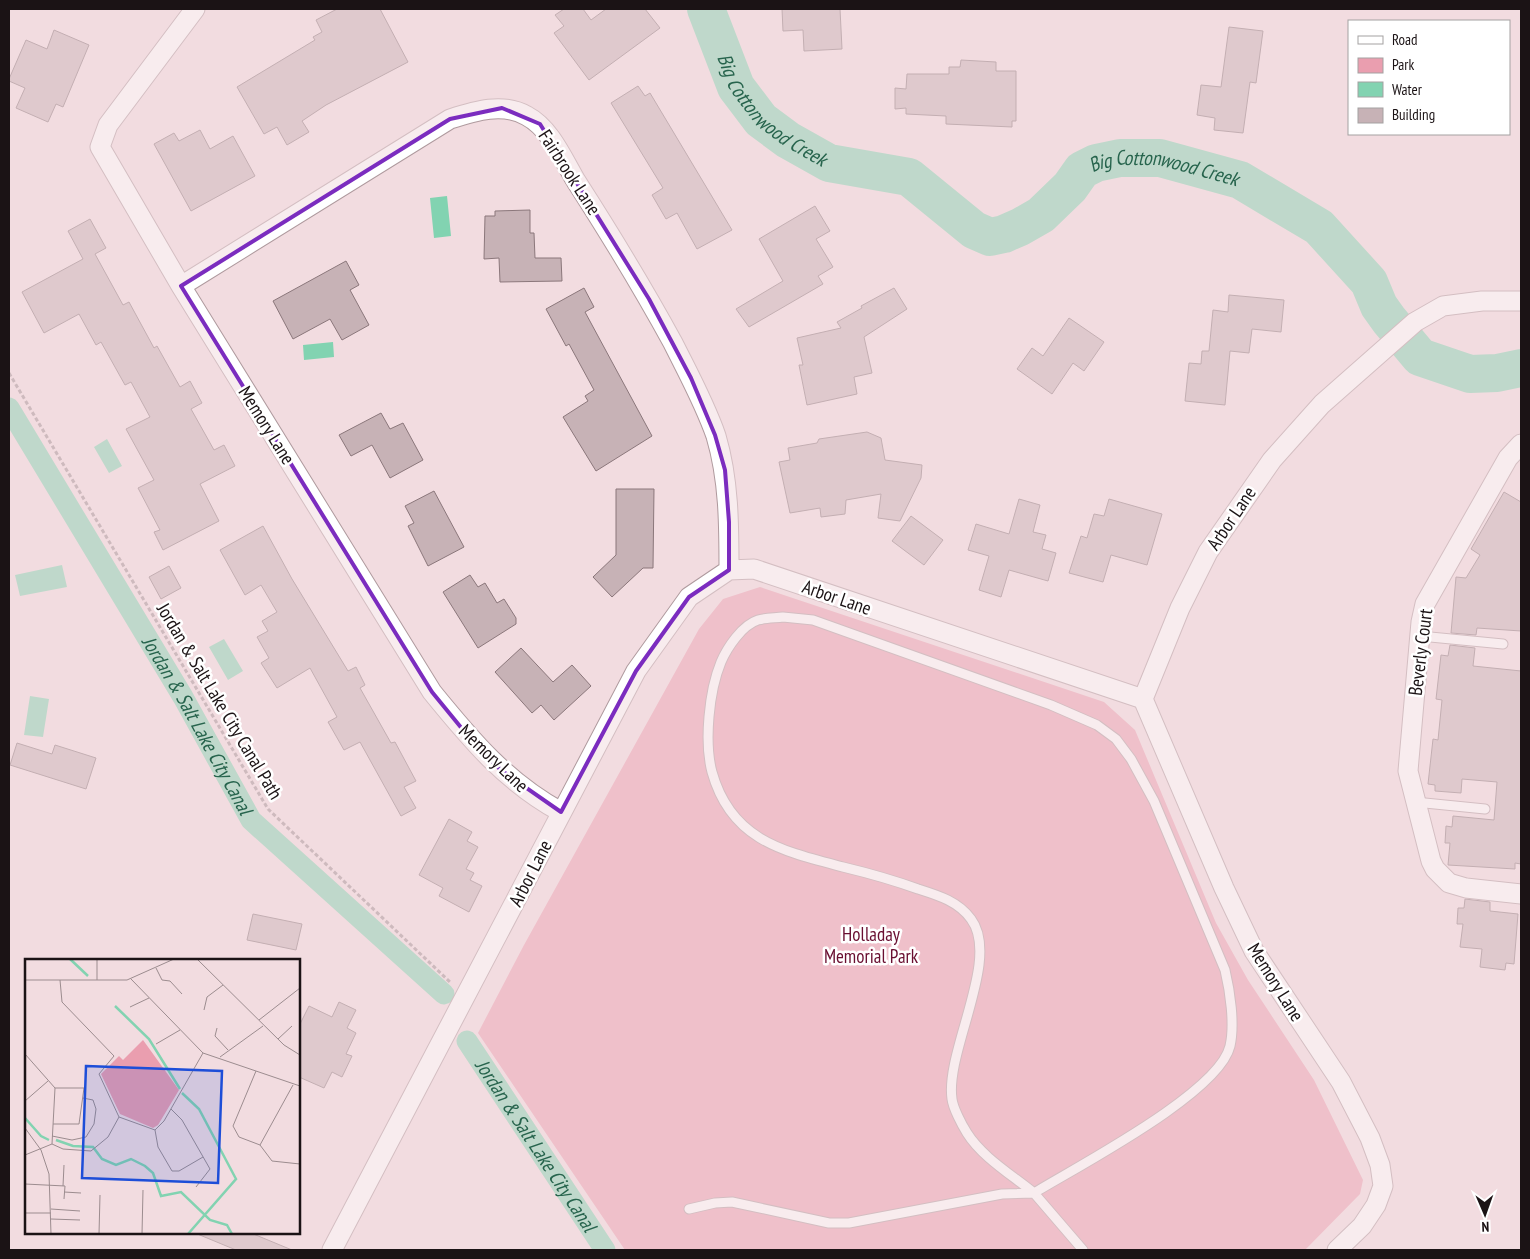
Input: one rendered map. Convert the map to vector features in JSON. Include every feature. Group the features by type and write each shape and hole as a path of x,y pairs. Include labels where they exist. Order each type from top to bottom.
{"street":[{"name":"Memory Lane","path":"195,9 108,125 100,147 181,286 432,692 477,747 502,771 539,800 561,812"},
{"name":"Fairbrook Lane","path":"181,286 450,118 478,110 502,108 525,114 540,124 585,195 649,300 691,378 715,435 724,470 730,522 729,570"},
{"name":"Arbor Lane","path":"332,1250 636,671 689,597 729,570 754,569 1143,699 1180,608 1208,552 1272,460 1322,404 1415,322 1443,306 1482,301 1521,302"},
{"name":"Beverly Court","path":"1520,444 1508,458 1428,596 1422,612 1408,764 1409,779 1431,861 1442,877 1449,883 1466,888 1521,894"},
{"name":"Memory Lane","path":"1143,699 1224,888 1254,951 1341,1082 1378,1159 1383,1174 1380,1196 1370,1216 1337,1250"}],"lane":[{"path":"689,1209 715,1203 732,1202 829,1223 849,1223 1002,1194 1034,1193 1195,1092 1220,1066 1230,1046 1230,993 1225,970 1154,801 1131,759 1116,739 1097,725 1050,704 814,620 782,617 758,620 746,626 721,661 713,687 708,756 715,784 730,813 752,834 771,845 806,858 898,882 942,897 960,907 972,920 979,935 980,952 976,978 954,1071 952,1100 966,1133 982,1150 1034,1193 1083,1250"},
{"path":"1420,636 1503,644"},
{"path":"1415,802 1485,808"}],"path":[{"name":"Jordan & Salt Lake City Canal Path","path":"9,373 268,810 465,997"}],"highlighted area":[{"path":"502,108 540,124 649,299 691,378 715,435 725,470 729,522 729,570 689,597 636,671 561,812 502,771 477,747 432,692 181,286 450,119"}],"green space":[{"name":"Holladay Memorial Park","path":"760,587 1104,702 1135,730 1216,923 1248,980 1314,1080 1363,1180 1360,1194 1305,1250 625,1250 478,1033 524,945 699,629 723,599"}],"water":[{"path":"447,196 451,236 434,238 430,198"},
{"path":"333,342 334,357 304,360 303,345"},
{"path":"107,439 122,466 109,473 94,447"},
{"path":"62,565 67,587 20,596 15,575"},
{"path":"224,639 243,671 228,680 209,647"},
{"path":"30,696 49,699 43,737 24,735"}],"building":[{"path":"337,9 380,9 408,62 326,105 302,121 309,132 287,145 277,127 264,134 237,87 315,40 313,37 322,32 316,20"},
{"path":"564,9 583,9 591,20 606,9 645,9 660,28 589,80 554,33 564,26 555,15"},
{"path":"782,9 840,9 842,49 804,51 803,30 783,31"},
{"path":"1229,27 1263,31 1256,83 1250,82 1243,133 1214,130 1215,118 1197,115 1201,85 1221,87"},
{"path":"54,30 89,45 63,107 56,104 48,122 16,108 25,88 9,81 9,79 26,40 47,49"},
{"path":"961,60 996,62 996,71 1016,71 1016,121 1012,121 1012,127 946,124 946,116 906,114 906,108 895,109 895,88 906,89 907,74 949,74 949,67 960,67"},
{"path":"638,86 645,96 650,93 732,230 697,249 677,213 666,219 652,195 663,188 611,103"},
{"path":"200,130 210,149 233,136 255,176 191,211 154,144 174,133 179,141"},
{"path":"815,206 830,231 816,239 833,267 818,276 823,284 749,327 736,309 783,281 759,239"},
{"path":"530,210 530,233 534,233 535,258 561,258 562,281 500,282 499,258 484,259 485,216 495,216 495,211"},
{"path":"90,219 106,248 95,254 123,305 129,302 154,348 157,346 180,387 190,381 202,403 191,409 214,450 224,445 235,466 200,484 219,521 163,550 154,532 160,530 138,488 154,480 126,429 150,417 131,382 125,385 101,342 96,345 79,314 44,333 22,292 83,259 68,231"},
{"path":"346,261 359,285 350,290 369,325 342,340 330,319 293,339 273,301"},
{"path":"584,288 594,307 585,312 652,436 596,471 563,417 588,401 585,396 594,390 569,344 566,346 546,309"},
{"path":"894,288 907,309 864,337 872,373 854,377 857,394 807,405 799,365 803,365 797,338 841,328 837,322"},
{"path":"1229,295 1284,300 1281,332 1252,329 1249,353 1230,351 1225,405 1185,401 1189,363 1201,364 1202,351 1209,351 1213,310 1228,312"},
{"path":"1069,318 1104,342 1084,371 1073,363 1052,394 1017,369 1032,348 1043,356"},
{"path":"381,413 390,429 403,423 423,460 390,478 372,445 351,456 339,435"},
{"path":"867,432 881,438 885,460 922,465 921,478 900,521 878,518 881,494 846,500 845,514 821,517 820,508 790,513 779,462 790,460 788,448 817,443 819,439"},
{"path":"616,489 654,489 653,568 643,568 612,597 593,577 616,555"},
{"path":"434,491 464,547 428,566 408,526 414,523 405,506"},
{"path":"1504,492 1521,502 1521,631 1477,628 1476,635 1451,633 1456,577 1466,578 1480,555 1471,549"},
{"path":"1019,499 1040,505 1033,532 1046,535 1042,549 1056,553 1048,581 1009,570 1001,597 979,590 989,556 968,550 976,524 1009,534"},
{"path":"1109,499 1162,514 1147,565 1111,555 1103,582 1069,573 1081,536 1087,538 1094,514 1104,516"},
{"path":"911,516 943,540 924,565 892,541"},
{"path":"263,526 292,579 348,671 356,667 365,685 360,688 391,743 395,742 416,781 404,787 416,808 401,816 360,742 344,750 328,722 337,717 310,668 277,688 261,663 269,658 257,637 268,631 262,621 277,612 261,585 245,595 220,550"},
{"path":"169,566 181,588 161,599 149,577"},
{"path":"470,575 478,587 485,583 497,603 504,599 516,618 516,624 478,648 443,592"},
{"path":"1450,645 1475,648 1473,666 1521,671 1521,864 1515,863 1515,869 1448,865 1450,843 1445,843 1446,826 1452,827 1453,816 1494,820 1497,782 1462,779 1461,793 1435,791 1435,785 1428,784 1433,739 1438,740 1442,700 1436,699 1441,655 1448,656"},
{"path":"521,648 553,682 572,665 591,686 554,720 541,705 532,713 495,672"},
{"path":"17,743 52,754 55,745 96,758 86,789 10,765"},
{"path":"449,819 472,832 467,841 478,847 466,869 474,873 470,880 482,886 469,912 439,896 443,888 419,875"},
{"path":"1465,899 1490,902 1490,911 1518,914 1514,964 1506,963 1505,970 1480,967 1482,949 1460,947 1463,924 1457,924 1458,908 1464,908"},
{"path":"253,914 302,924 296,950 247,940"},
{"path":"339,1002 356,1010 347,1028 356,1033 346,1054 352,1056 342,1077 332,1072 324,1088 300,1077 300,1024 309,1006 332,1017"},
{"path":"197,1234 253,1234 292,1250 236,1250"}],"waterway":[{"name":"Big Cottonwood Creek","path":"706,9 736,87 761,120 788,140 829,163 909,177 974,230 990,237 1004,234 1020,227 1041,215 1070,187 1082,170 1096,163 1120,158 1160,158 1240,180 1319,227 1369,282 1379,306 1420,357 1470,374 1497,373 1521,368"},
{"name":"Jordan & Salt Lake City Canal","path":"9,408 183,697 251,820 444,994"},
{"name":"Jordan & Salt Lake City Canal","path":"467,1041 605,1250"}]}
